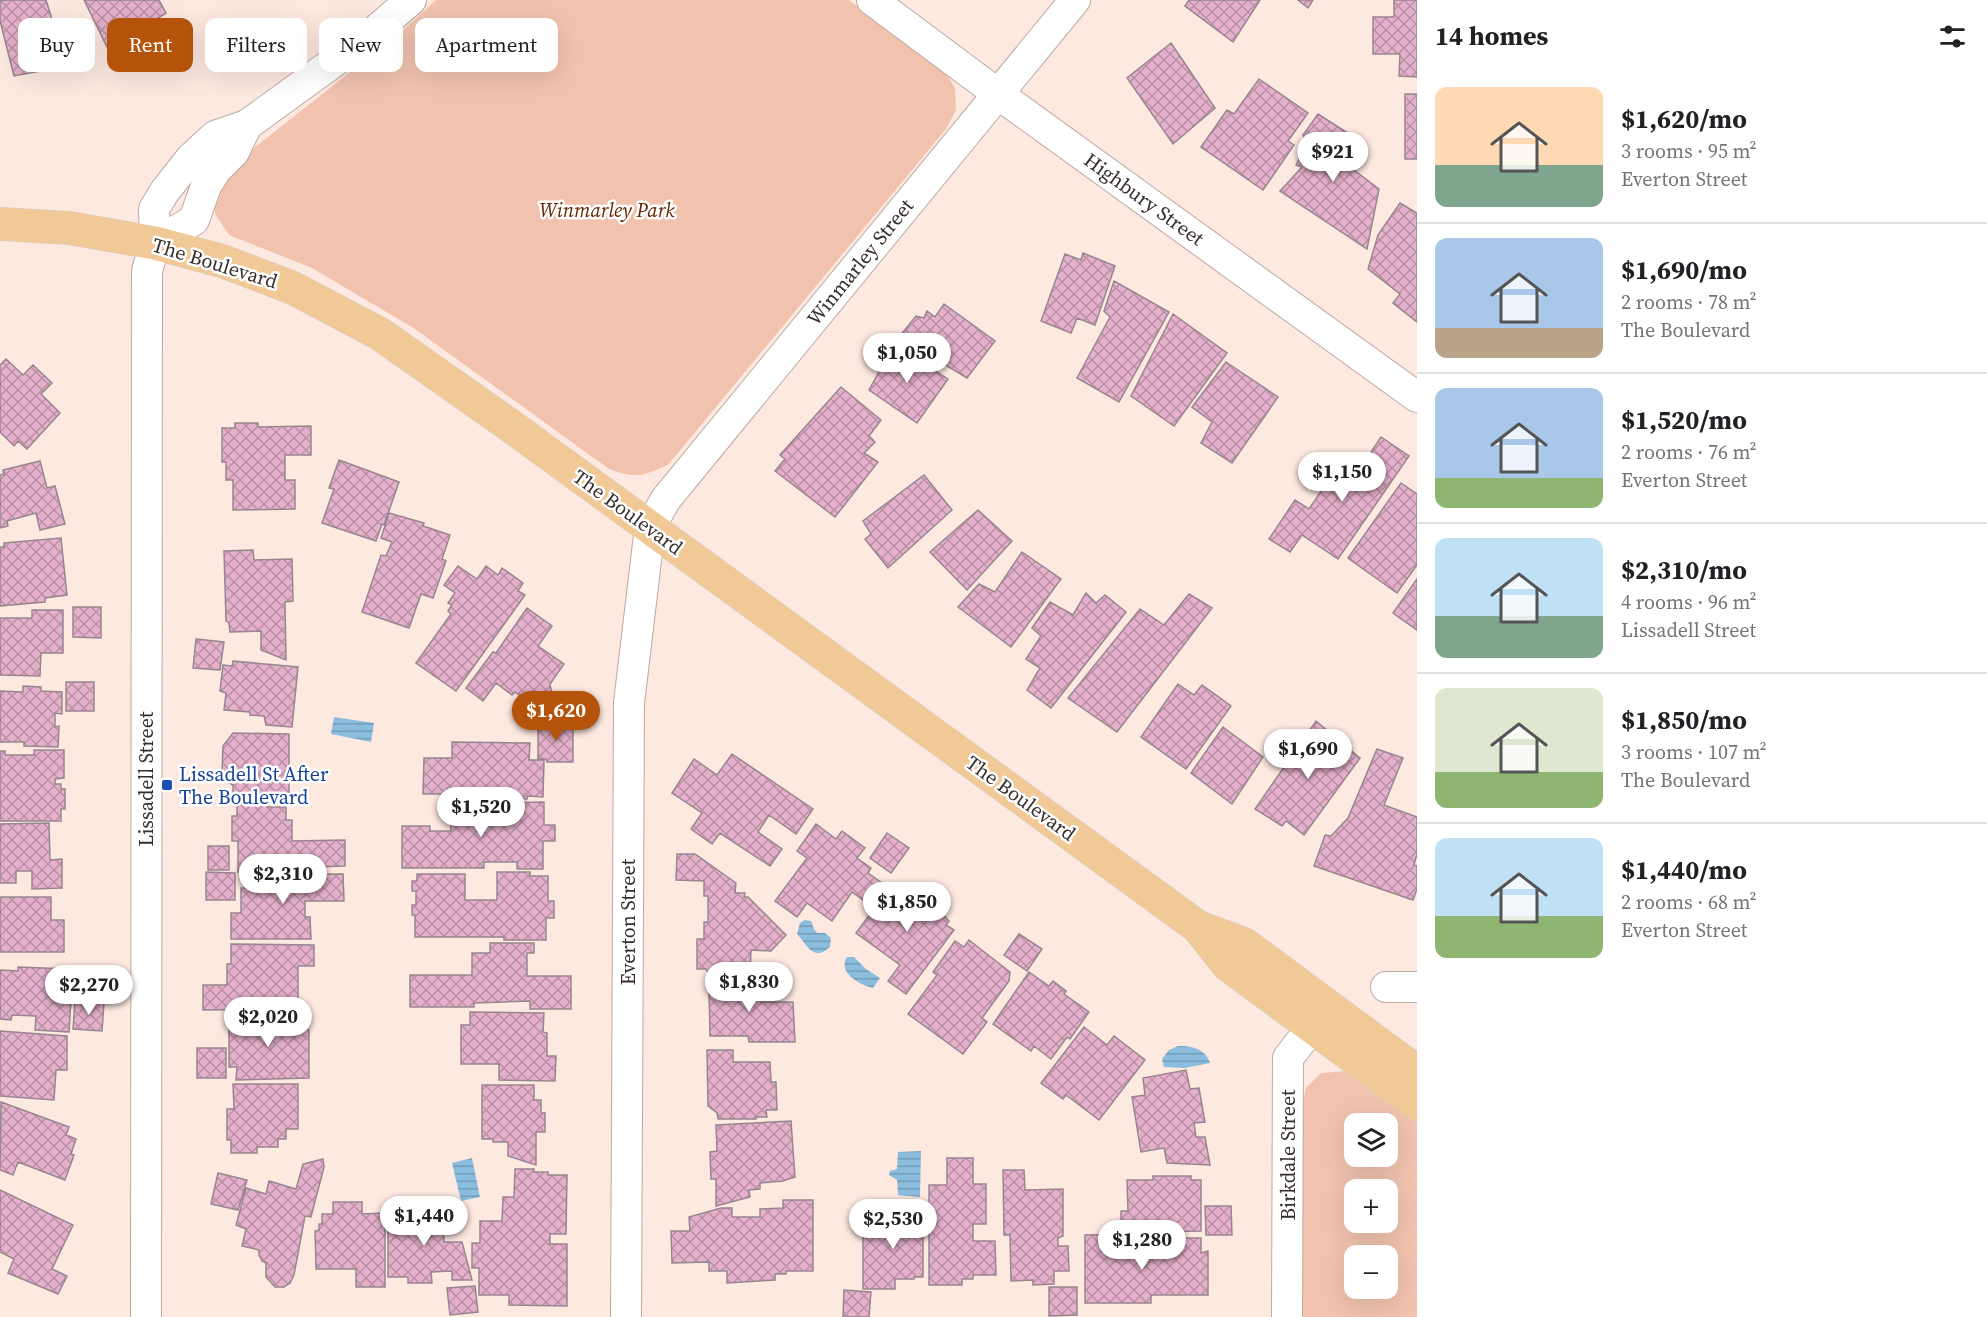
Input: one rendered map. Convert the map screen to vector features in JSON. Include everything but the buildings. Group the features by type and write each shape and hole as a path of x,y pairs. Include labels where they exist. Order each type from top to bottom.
{"main road":[{"name":"The Boulevard","path":"0,224 69,228 155,243 222,261 293,288 380,334 508,424 1198,927 1228,965 1417,1071"},
{"name":"The Boulevard","path":"1320,1017 1417,1104"}],"street":[{"path":"155,243 194,220 206,186 216,170 234,152 247,125 368,38 411,0"},
{"name":"Highbury Street","path":"872,0 1417,397"},
{"name":"Winmarley Street","path":"650,527 666,499 1075,0"},
{"name":"Lissadell Street","path":"146,1317 147,271 155,243 154,209 165,190 191,158 215,136 247,125"},
{"name":"Everton Street","path":"626,1317 629,703 650,527"},
{"path":"1386,987 1417,987"},
{"name":"Birkdale Street","path":"1287,1317 1288,1058 1320,1017"}],"green space":[{"name":"Winmarley Park","path":"436,0 849,0 944,70 955,88 956,110 946,129 668,465 645,474 626,474 609,469 415,329 312,268 229,235 215,214 214,198 240,159 350,72 403,72 403,30 415,19 415,72 558,72 558,18 416,18"},
{"path":"1347,1071 1417,1114 1417,1317 1302,1317 1302,1105 1306,1088 1321,1073"}],"water":[{"path":"334,717 374,723 371,742 331,734"},
{"path":"805,920 811,921 817,933 825,933 831,938 830,947 819,953 811,951 797,934 800,923"},
{"path":"847,957 854,957 880,978 873,988 856,981 847,973 845,963"},
{"path":"1178,1046 1193,1047 1201,1051 1210,1063 1185,1068 1164,1067 1162,1059 1169,1050"},
{"path":"921,1151 920,1197 898,1195 897,1180 889,1175 890,1171 897,1169 898,1152"},
{"path":"472,1158 480,1197 461,1201 452,1163"}],"place":[{"name":"Lissadell St After The Boulevard","path":"167,785"}]}
